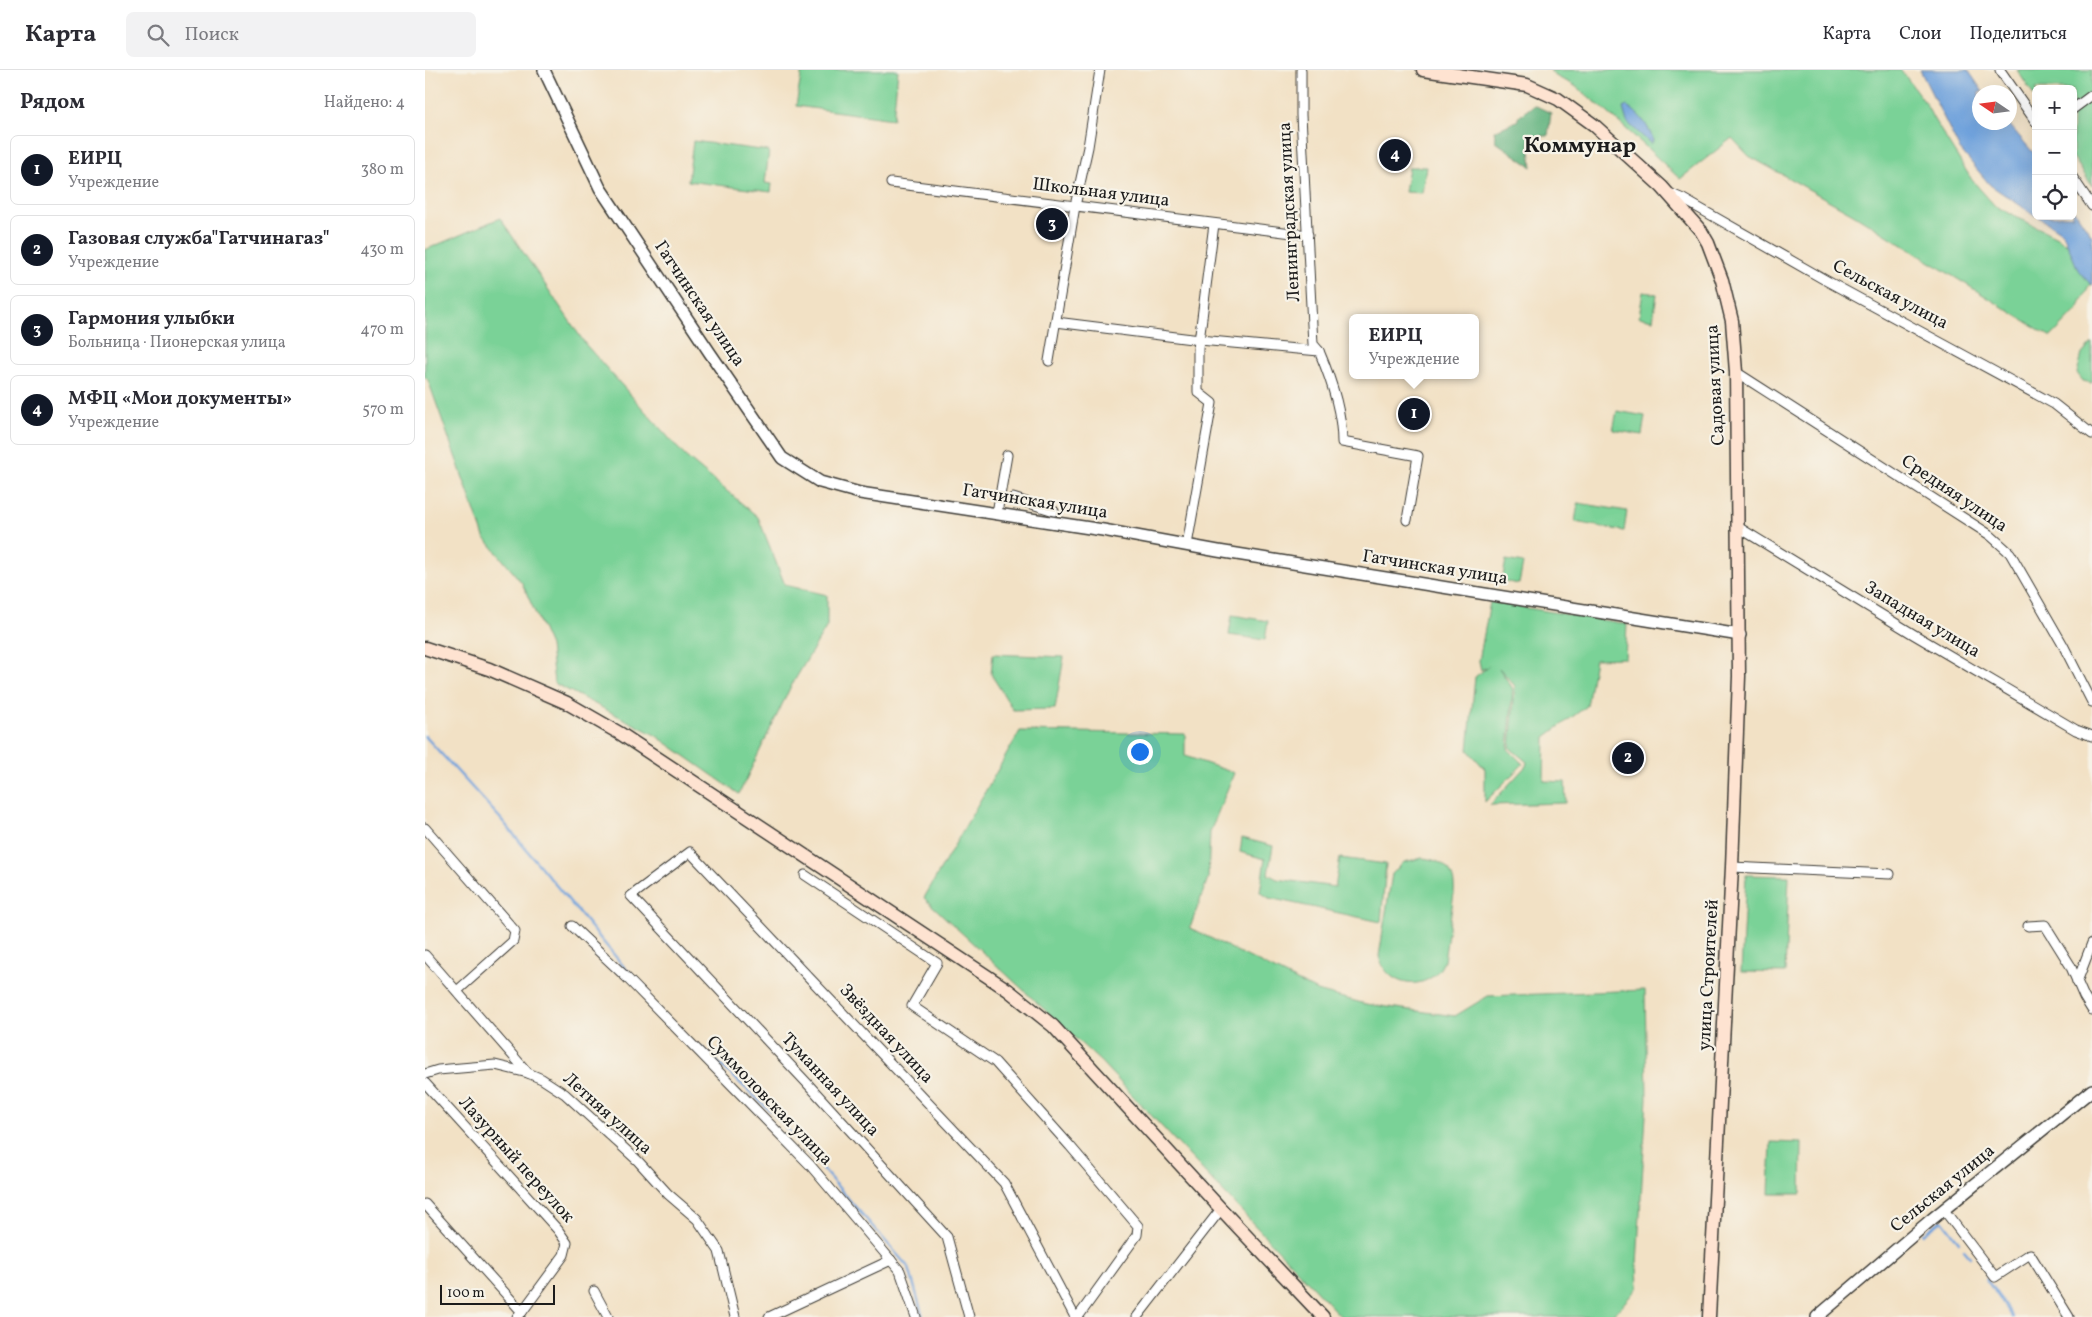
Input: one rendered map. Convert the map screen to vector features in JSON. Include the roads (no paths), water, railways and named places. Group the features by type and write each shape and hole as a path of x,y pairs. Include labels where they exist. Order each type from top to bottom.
{"main road":[{"name":"Садовая улица","path":"1423,70 1527,85 1542,90 1569,106 1594,125 1668,193 1701,231 1722,280 1732,321 1737,372 1740,636"},
{"name":"улица Строителей","path":"1709,1317 1732,867 1740,636"},
{"path":"425,648 489,669 567,703 621,734 1008,990 1053,1026 1323,1317"}],"street":[{"name":"Гатчинская улица","path":"544,70 600,188 782,458 820,482 848,491 997,513 1740,636"},
{"path":"1049,361 1100,70"},
{"name":"Ленинградская улица","path":"1301,70 1301,115 1313,344 1319,351 1328,374 1342,422 1342,442 1418,456 1407,520"},
{"path":"2000,70 2032,116"},
{"path":"2077,106 2092,95"},
{"name":"Школьная улица","path":"891,183 1308,235"},
{"path":"2077,184 2092,206"},
{"name":"Сельская улица","path":"1668,193 1683,199 1827,281 2054,404 2092,434"},
{"path":"1187,545 1212,403 1198,392 1197,363 1214,224"},
{"path":"1056,322 1200,340 1319,351"},
{"name":"Средняя улица","path":"1737,372 1991,535 2011,554 2063,645 2092,702"},
{"path":"997,513 1007,455"},
{"path":"1013,498 1054,511"},
{"name":"Западная улица","path":"1738,527 1913,634 2076,730 2092,736"},
{"path":"425,828 515,931 513,941 457,992"},
{"name":"Звёздная улица","path":"631,896 690,852 1004,1183 1077,1317"},
{"path":"1732,867 1890,874"},
{"path":"805,874 937,963 912,1006 995,1062 1138,1226 1137,1235 1077,1317"},
{"name":"Туманная улица","path":"631,896 806,1082 947,1237 969,1317"},
{"name":"Суммоловская улица","path":"572,926 626,977 810,1165 900,1271 916,1317"},
{"path":"2028,926 2045,926 2070,966 2092,1010"},
{"path":"2077,982 2092,943"},
{"name":"Летняя улица","path":"425,955 528,1073 542,1079 565,1094 638,1161 668,1194 697,1219 719,1251 735,1317"},
{"path":"425,1074 438,1070 495,1064 528,1073"},
{"name":"Лазурный переулок","path":"425,1083 558,1230 567,1243 564,1255 520,1314"},
{"name":"Сельская улица","path":"1817,1317 1944,1210 2092,1090"},
{"path":"425,1204 520,1314"},
{"path":"1137,1317 1221,1209"},
{"path":"1944,1210 1995,1277 2030,1254 2069,1317"},
{"path":"769,1317 891,1260"},
{"path":"594,1291 609,1317"}],"water":[{"path":"1920,70 1968,70 1978,85 1972,85 1972,130 2014,130 2032,151 2032,213 1990,185 1959,148"},
{"path":"1627,106 1636,112 1647,126 1652,136 1653,141 1651,144 1627,122 1623,108"},
{"path":"2077,214 2092,236 2092,286 2078,270 2063,233 2043,220 2077,220"}],"waterway":[{"path":"425,736 500,818 635,980"},
{"path":"702,1048 776,1116 909,1268 923,1317"},
{"path":"1923,1234 1942,1220 1959,1242"},
{"path":"1964,1250 1970,1257"},
{"path":"1986,1279 2013,1317"}],"place":[{"name":"МФЦ «Мои документы»","path":"1395,155"},
{"name":"Гармония улыбки","path":"1052,224"},
{"name":"ЕИРЦ","path":"1414,414"},
{"name":"Газовая служба\"Гатчинагаз\"","path":"1628,758"}],"district":[{"name":"Коммунар","path":"1580,146"}]}
